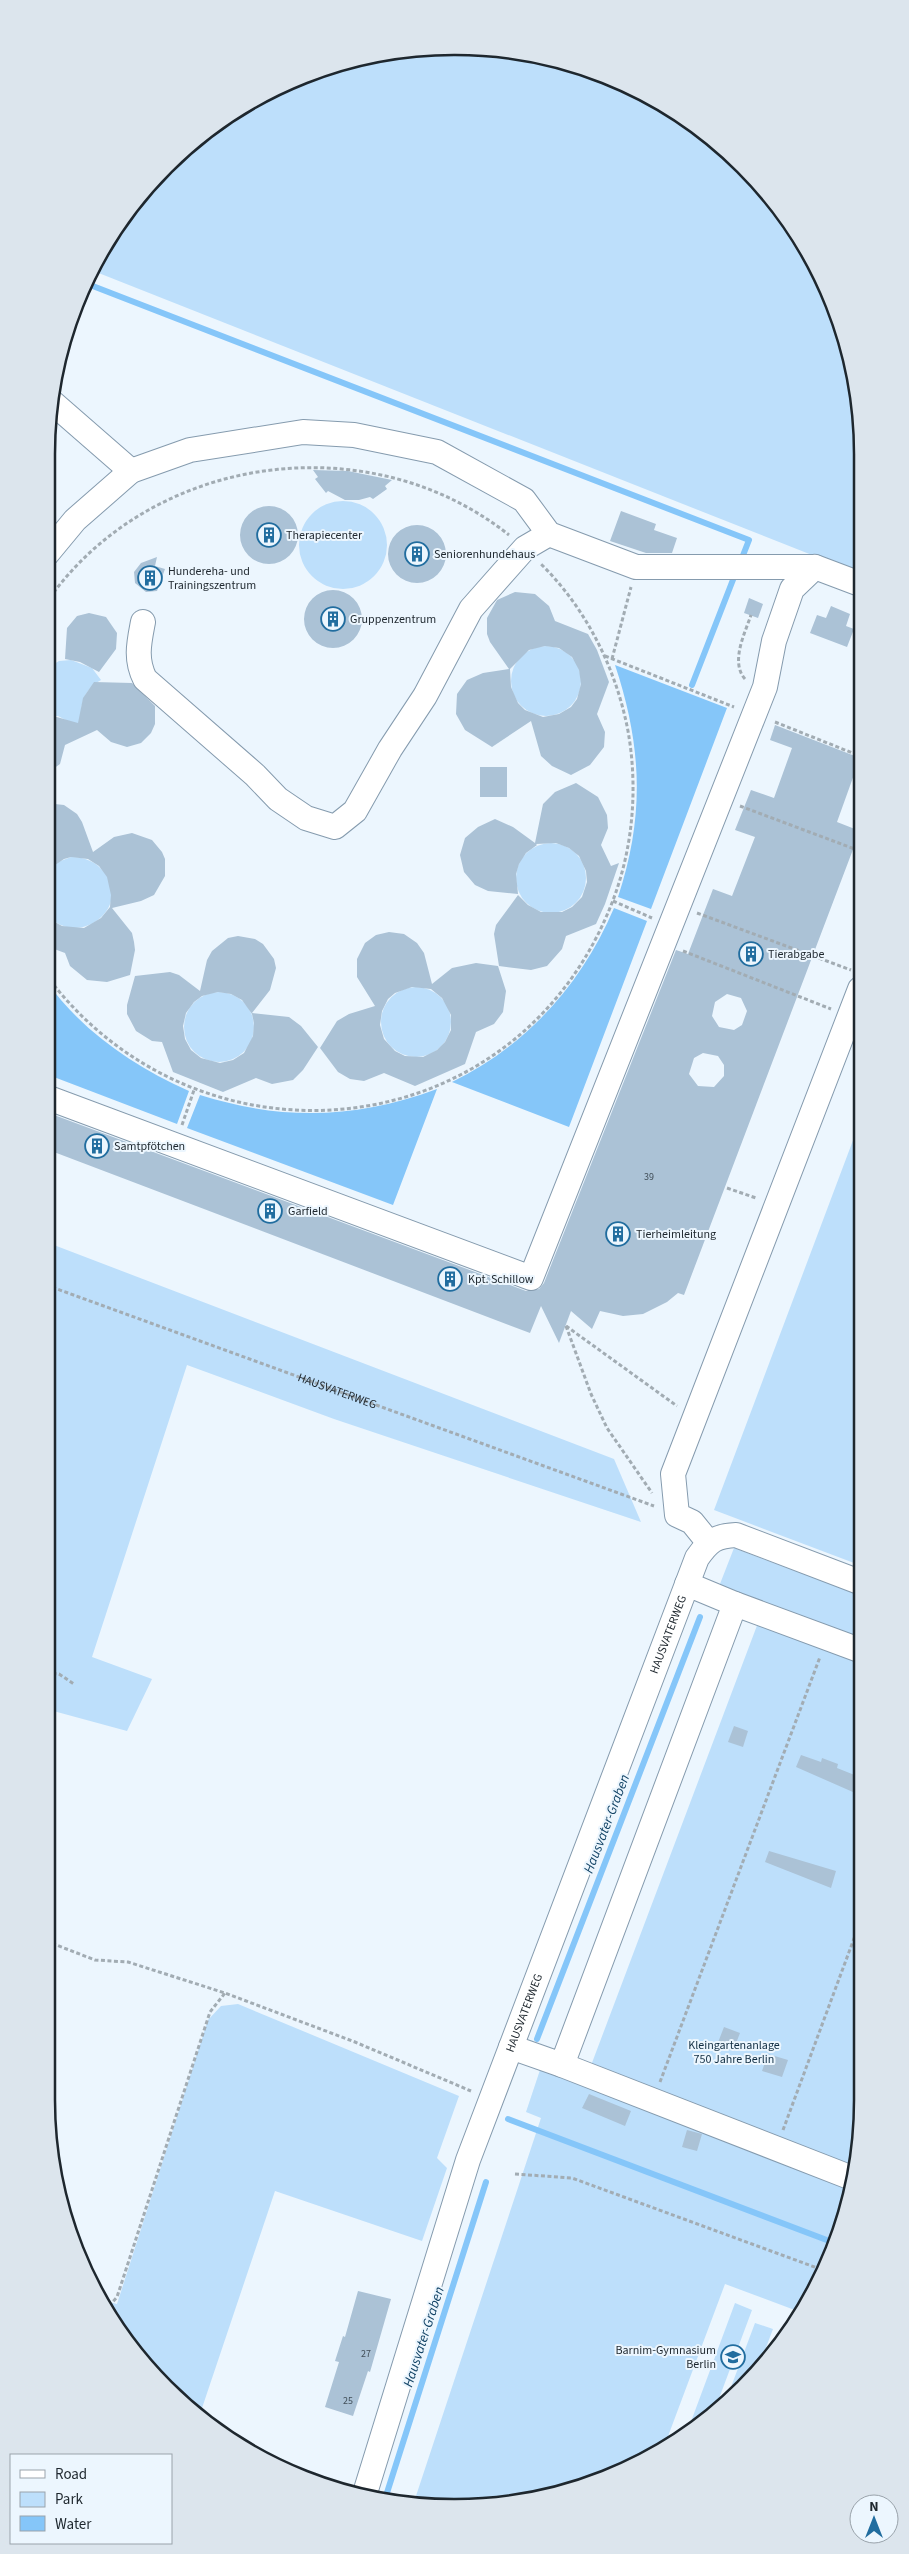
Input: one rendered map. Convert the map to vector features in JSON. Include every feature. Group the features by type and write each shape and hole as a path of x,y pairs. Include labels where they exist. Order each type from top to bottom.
{"street":[{"path":"58,407 131,472"},
{"path":"55,544 75,520 131,472 190,450 303,432 354,435 437,452 524,500 549,534 636,567 815,567 854,582"},
{"path":"143,622 137,655 138,666 145,679 255,775 278,799 306,818 335,827 355,811 390,749 425,696 472,609 525,548 549,534"},
{"path":"55,1100 531,1278 762,694 774,641 792,589 815,567"},
{"path":"854,1005 673,1474 676,1515 692,1522 709,1544 719,1536 736,1535 854,1580"},
{"name":"HAUSVATERWEG","path":"366,2489 468,2160 697,1558 709,1544"},
{"path":"687,1584 854,1648"},
{"path":"562,2065 735,1604"},
{"path":"511,2047 846,2176"}],"path":[{"path":"612,659 636,567"},
{"path":"751,616 739,650 739,663 742,676 762,694"},
{"path":"720,799 854,849"},
{"path":"613,901 670,925 850,1016"},
{"path":"670,925 854,971"},
{"path":"174,1146 194,1090"},
{"path":"728,1188 778,1206"},
{"name":"HAUSVATERWEG","path":"55,1288 628,1496"},
{"path":"676,1515 653,1494 607,1428 591,1394 566,1326 685,1412 695,1416"},
{"path":"652,2101 827,1638"},
{"path":"55,1674 59,1674 74,1684"},
{"path":"776,2150 854,1939"},
{"path":"55,1945 95,1960 128,1962 226,1993 355,2042 492,2099"},
{"path":"111,2303 117,2297 210,2012 226,1993"},
{"path":"515,2174 572,2178 817,2267"}],"green space":[{"path":"454,55 507,58 558,69 607,85 631,96 676,122 718,154 755,191 771,211 787,233 813,278 833,326 851,402 854,454 854,572 99,273 122,233 138,211 154,191 191,154 233,122 255,109 278,96 326,76 402,58"},
{"path":"343,501 360,504 368,508 380,520 384,528 387,545 384,562 380,570 368,582 360,586 343,589 326,586 318,582 306,570 302,562 299,545 302,528 306,520 318,508 326,504"},
{"path":"553,646 566,652 575,661 579,667 581,681 579,695 571,706 560,714 539,716 532,714 521,706 513,695 511,674 513,667 521,656 532,648"},
{"path":"71,660 92,668 101,680 89,689 83,701 81,714 83,729 55,716 55,663 59,661"},
{"path":"551,843 564,846 576,853 583,865 586,878 583,891 576,903 564,910 551,913 538,910 526,903 519,891 516,878 519,865 526,853 538,846"},
{"path":"71,857 86,859 94,863 105,873 111,887 111,900 106,911 97,921 85,927 72,928 55,921 55,865"},
{"path":"423,987 436,993 445,1002 449,1008 451,1022 449,1036 441,1047 430,1055 409,1057 402,1055 391,1047 383,1036 381,1015 383,1008 391,997 402,989"},
{"path":"226,992 239,998 248,1007 252,1013 254,1027 252,1041 244,1052 233,1060 212,1062 205,1060 194,1052 186,1041 184,1020 186,1013 194,1002 205,994"},
{"path":"854,1138 854,1563 714,1510"},
{"path":"55,1245 614,1459 641,1522 334,1419 187,1365 92,1657 152,1679 127,1731 55,1711"},
{"name":"Kleingartenanlage 750 Jahre Berlin","path":"734,1548 854,1593 854,2100 851,2152 833,2228 813,2276 794,2310 725,2284 668,2437 607,2469 558,2485 507,2496 454,2499 416,2497 541,2118 526,2112 541,2067 584,2084 764,1607 718,1589"},
{"path":"238,2004 459,2096 437,2158 447,2168 422,2241 275,2191 202,2409 154,2363 122,2321 111,2303 117,2304 208,2020 221,2006"},
{"path":"735,2303 752,2310 719,2399 691,2421"},
{"path":"755,2323 773,2329 765,2351 731,2388"}],"water":[{"path":"615,665 727,708 651,909 618,897 633,838 637,781 631,724"},
{"path":"614,908 647,921 569,1127 452,1082 504,1050 549,1010 586,962"},
{"path":"55,993 76,1016 110,1045 148,1070 189,1091 177,1124 55,1077"},
{"path":"437,1089 393,1205 187,1128 200,1095 261,1109 319,1113 377,1106"}],"building":[{"path":"313,470 348,471 392,480 385,486 387,489 373,499 370,497 359,500 345,500 328,491 326,493 315,479 318,477"},
{"name":"Therapiecenter","path":"263,506 275,506 290,514 298,529 298,541 290,556 275,564 263,564 248,556 240,541 240,529 248,514"},
{"path":"621,511 656,524 654,530 677,538 672,553 646,553 610,541"},
{"name":"Seniorenhundehaus","path":"411,525 423,525 433,529 442,538 446,560 438,575 423,583 411,583 401,579 392,570 388,560 388,548 392,538 401,529"},
{"name":"Hundereha- und Trainingszentrum","path":"157,557 155,566 165,569 157,591 146,592 135,583 134,572 141,563"},
{"name":"Gruppenzentrum","path":"327,590 339,590 354,598 362,613 362,625 354,640 339,648 327,648 312,640 304,625 304,613 312,598"},
{"path":"515,592 535,594 549,606 555,621 588,634 597,650 609,682 597,714 605,732 604,747 590,765 571,775 552,766 541,756 531,721 492,747 465,730 456,714 457,694 467,680 483,673 509,669 490,642 487,634 487,618 497,600","holes":["545,646 559,648 572,657 579,670 581,684 577,699 571,707 559,714 543,717 525,710 518,703 511,687 510,669 529,650"]},
{"path":"749,598 763,604 758,618 744,613"},
{"path":"831,606 850,614 846,626 854,629 847,647 810,633 817,615 826,618"},
{"path":"89,613 106,617 117,633 116,649 99,672 80,662 65,659 67,628 77,616"},
{"path":"94,682 132,683 155,706 155,724 151,733 141,743 127,747 111,742 97,730 65,745 60,764 55,768 55,717 78,723 83,698"},
{"path":"775,725 854,756 854,775 837,822 854,829 854,847 684,1295 678,1293 667,1302 643,1314 623,1316 600,1311 592,1329 571,1311 559,1343 541,1306 530,1333 55,1152 55,1115 526,1291 539,1289 544,1283 676,950 688,954 713,889 732,896 755,837 735,830 751,790 774,798 792,748 770,740","holes":["727,994 741,998 747,1011 742,1025 734,1030 719,1027 712,1016 715,1002","703,1053 718,1056 724,1065 724,1076 714,1087 698,1086 689,1074 694,1058"]},
{"path":"480,767 507,767 507,797 480,797"},
{"path":"576,783 598,797 607,815 608,828 601,845 611,866 619,863 605,904 596,924 566,936 562,949 547,966 531,970 499,966 494,934 496,925 518,895 528,905 541,912 562,912 572,907 582,897 587,882 586,871 579,856 569,848 556,843 536,844 526,853 519,864 516,874 518,894 488,891 475,885 464,872 460,855 465,838 478,827 495,819 513,827 535,843 543,804 555,792"},
{"path":"55,804 64,805 77,814 82,822 93,852 114,837 132,833 152,840 162,852 165,859 165,876 154,895 141,901 112,908 132,933 135,950 130,975 107,982 87,980 70,966 65,953 55,949 55,922 62,926 84,928 101,918 110,907 111,895 107,877 99,866 88,859 71,857 55,865"},
{"path":"389,932 404,934 417,943 424,953 432,984 452,968 476,963 498,966 506,991 503,1012 494,1024 476,1032 465,1064 415,1086 384,1073 364,1081 350,1079 338,1072 320,1048 337,1021 349,1014 375,1006 357,977 357,959 365,943 376,935","holes":["412,987 431,989 442,998 451,1015 451,1030 445,1042 437,1050 423,1057 405,1056 395,1051 384,1039 380,1025 382,1011 388,999 395,993"]},
{"path":"238,936 255,939 263,944 274,959 276,968 270,990 252,1013 289,1017 301,1026 318,1047 303,1070 293,1080 272,1084 256,1078 223,1092 173,1072 162,1042 152,1041 136,1031 127,1014 127,1005 135,976 170,972 179,975 200,991 207,960 212,951 228,938","holes":["218,992 231,994 242,1000 252,1014 254,1023 253,1036 244,1053 233,1060 220,1063 201,1058 191,1050 185,1039 183,1026 186,1013 194,1002 202,996"]},
{"path":"734,1726 748,1731 743,1747 728,1742"},
{"path":"801,1755 821,1762 822,1758 838,1764 837,1768 854,1775 854,1792 796,1767"},
{"path":"769,1851 836,1871 831,1888 765,1862"},
{"path":"724,2027 740,2033 733,2051 717,2045"},
{"path":"768,2054 788,2060 782,2077 762,2071"},
{"path":"589,2094 631,2111 625,2126 582,2108"},
{"path":"687,2130 702,2134 697,2151 682,2147"},
{"path":"358,2291 391,2299 370,2372 368,2371 353,2416 325,2407 339,2362 335,2361 343,2336 345,2337"}],"waterway":[{"path":"92,286 749,540 740,563"},
{"path":"692,685 736,572"},
{"name":"Hausvater-Graben","path":"537,2039 700,1617"},
{"path":"508,2119 828,2241"},
{"name":"Hausvater-Graben","path":"387,2493 486,2182"}],"place":[{"name":"Therapiecenter","path":"269,535"},
{"name":"Seniorenhundehaus","path":"417,554"},
{"name":"Hundereha- und Trainingszentrum","path":"150,578"},
{"name":"Gruppenzentrum","path":"333,619"},
{"name":"Tierabgabe","path":"751,954"},
{"name":"Samtpfötchen","path":"97,1146"},
{"name":"Garfield","path":"270,1211"},
{"name":"Tierheimleitung","path":"618,1234"},
{"name":"Kpt. Schillow","path":"450,1279"},
{"name":"Barnim-Gymnasium Berlin","path":"733,2357"}]}
